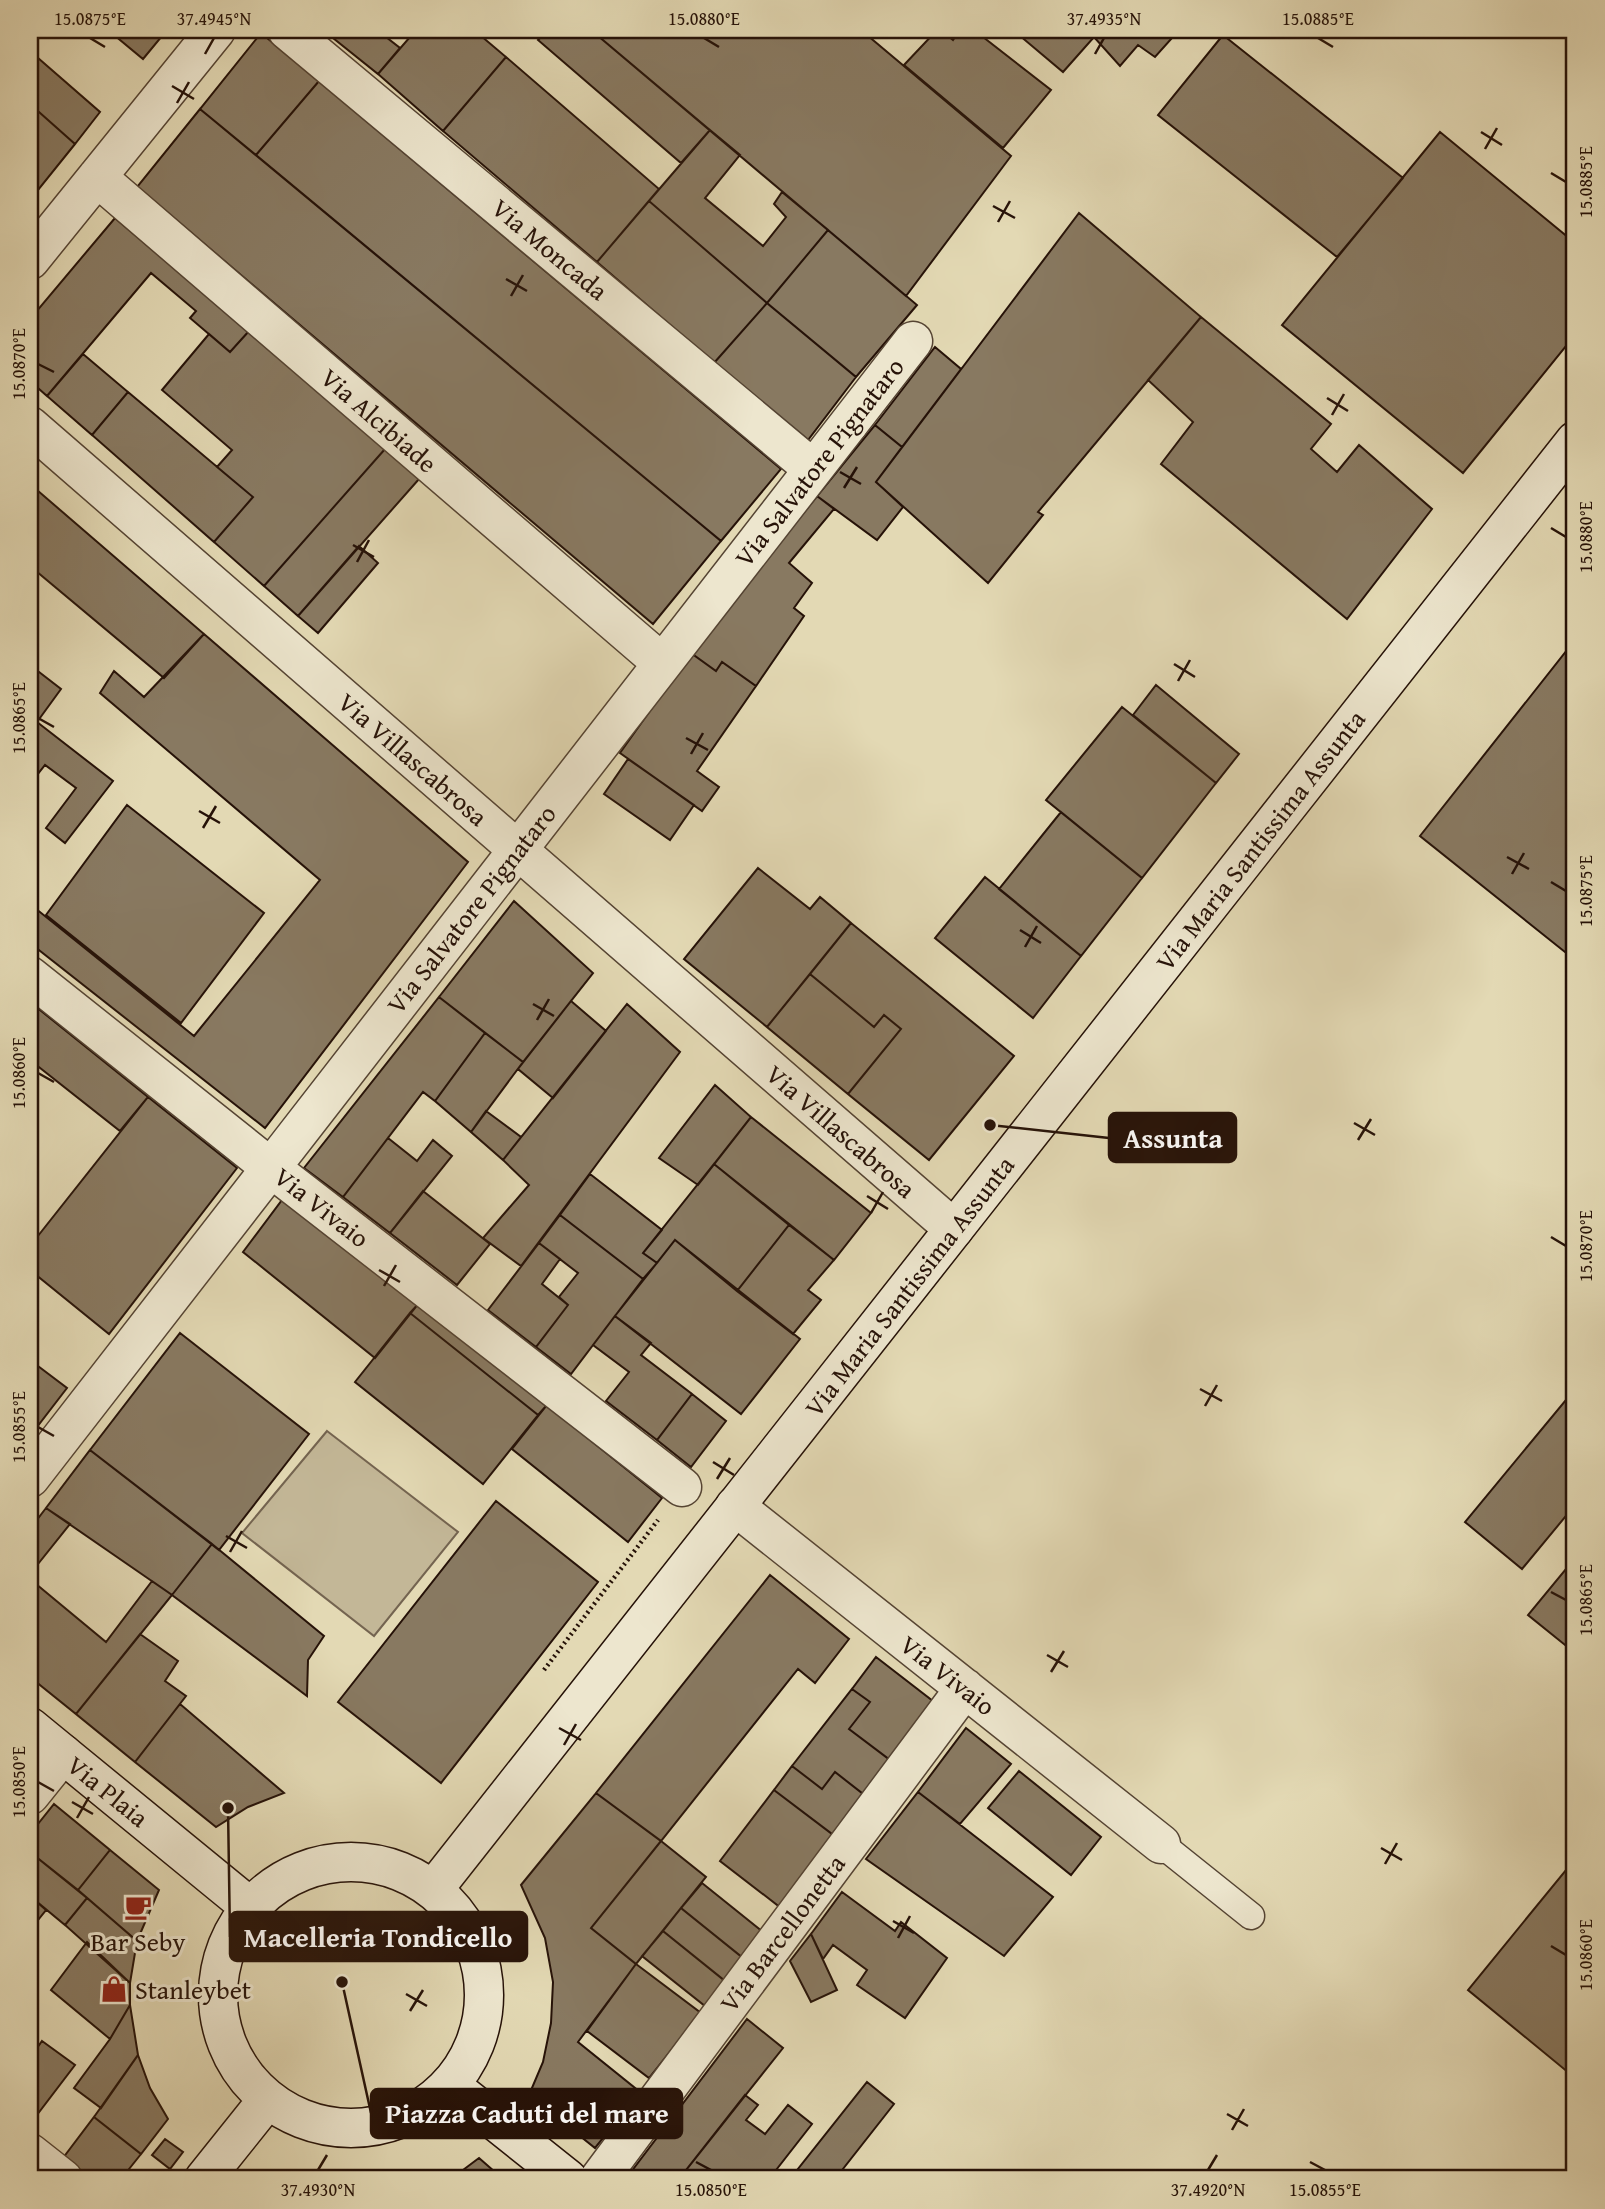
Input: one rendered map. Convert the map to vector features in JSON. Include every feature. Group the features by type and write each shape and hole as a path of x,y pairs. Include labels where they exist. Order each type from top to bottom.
{"street":[{"path":"30,260 216,30"},
{"name":"Via Moncada","path":"287,30 813,469"},
{"name":"Via Alcibiade","path":"97,177 662,663"},
{"name":"Via Salvatore Pignataro","path":"30,1478 913,341"},
{"name":"Via Villascabrosa","path":"30,426 954,1229"},
{"name":"Via Maria Santissima Assunta","path":"433,1890 1575,440"},
{"name":"Via Vivaio","path":"30,976 271,1168 682,1487"},
{"name":"Via Vivaio","path":"735,1506 1161,1844"},
{"name":"Via Barcellonetta","path":"599,2179 965,1688"},
{"name":"Via Plaia","path":"30,1727 251,1908"},
{"path":"30,1795 63,1754"},
{"path":"362,1862 392,1868 433,1890 461,1920 482,1970 484,1997 481,2024 466,2062 450,2085 409,2115 361,2128 312,2123 268,2099 236,2062 220,2016 222,1966 233,1936 251,1908 287,1879 331,1864 362,1862"},
{"path":"450,2085 568,2179"},
{"path":"209,2173 268,2099"},
{"path":"30,2153 62,2179"}],"lane":[{"path":"1161,1844 1251,1916"}],"path":[{"path":"544,1670 682,1487"}],"shaded area":[{"path":"327,1431 458,1532 374,1636 242,1533"}],"building":[{"path":"108,30 167,30 143,59"},
{"path":"323,30 377,30 400,48 378,74"},
{"path":"416,30 474,30 506,57 443,131 378,74"},
{"path":"548,30 591,30 710,130 681,163 538,40"},
{"path":"591,30 861,30 1011,156 906,296"},
{"path":"937,30 941,30 953,40 960,30 974,30 1051,90 1003,148 904,65"},
{"path":"1013,30 1165,30 1172,38 1155,57 1138,45 1120,66 1094,37 1063,72"},
{"path":"261,33 319,81 256,155 200,109"},
{"path":"1223,35 1403,178 1337,257 1158,115"},
{"path":"30,51 100,112 75,144 30,104"},
{"path":"506,57 659,189 597,262 443,131"},
{"path":"319,81 781,469 721,541 256,155"},
{"path":"30,104 75,144 30,200"},
{"path":"200,109 721,541 653,624 137,187"},
{"path":"710,130 740,155 705,198 763,246 786,217 774,204 782,192 828,230 767,303 649,201"},
{"path":"1440,132 1575,243 1575,335 1463,473 1282,325"},
{"path":"649,201 767,303 714,363 597,262"},
{"path":"1079,213 1201,317 1038,512 1043,515 988,583 876,482"},
{"path":"115,218 249,331 230,352 190,318 196,311 151,273 47,396 30,381 30,319"},
{"path":"828,230 917,305 856,377 767,303"},
{"path":"767,303 856,377 808,440 714,363"},
{"path":"1201,317 1331,424 1311,449 1337,472 1359,445 1432,509 1347,619 1161,464 1193,422 1148,380"},
{"path":"249,331 385,449 264,586 214,542 253,497 217,467 232,450 162,390 209,334 230,352"},
{"path":"935,347 961,369 902,447 875,425"},
{"path":"83,354 128,392 92,435 47,396"},
{"path":"128,392 253,497 214,542 92,435"},
{"path":"875,425 902,447 876,482 903,507 877,540 817,496"},
{"path":"385,449 419,479 298,616 264,586"},
{"path":"30,484 204,634 164,678 30,566"},
{"path":"817,496 834,509 789,563 812,583 794,608 804,616 756,686 722,662 716,671 691,653"},
{"path":"359,546 378,563 318,633 298,616"},
{"path":"204,634 468,862 265,1128 30,943 30,904 194,1036 320,880 100,693 114,671 144,697"},
{"path":"1575,640 1575,960 1420,836"},
{"path":"691,653 716,671 722,662 756,686 697,771 719,787 702,811 620,753"},
{"path":"30,665 61,689 37,722 30,715"},
{"path":"1156,685 1239,754 1216,783 1133,715"},
{"path":"1122,707 1216,783 1142,878 1046,800"},
{"path":"37,722 113,781 65,843 46,828 76,788 45,765 30,784 30,731"},
{"path":"628,759 694,805 670,840 604,794"},
{"path":"127,805 264,913 181,1023 46,915"},
{"path":"1061,812 1142,878 1081,956 999,889"},
{"path":"758,868 810,909 820,897 851,923 767,1027 684,959"},
{"path":"985,877 1081,956 1033,1018 935,938"},
{"path":"514,901 593,973 523,1062 439,997"},
{"path":"851,923 1014,1056 929,1160 848,1094 901,1029 884,1015 874,1027 810,974"},
{"path":"810,974 874,1027 884,1015 901,1029 848,1094 767,1027"},
{"path":"439,997 485,1033 435,1101 423,1092 343,1197 304,1168"},
{"path":"571,1001 606,1031 553,1098 518,1069"},
{"path":"30,1002 148,1097 120,1131 30,1060"},
{"path":"627,1004 680,1052 521,1266 483,1238 529,1185 503,1160"},
{"path":"485,1033 523,1062 471,1132 435,1101"},
{"path":"715,1085 751,1117 698,1185 659,1158"},
{"path":"148,1097 237,1168 109,1334 30,1270 30,1246"},
{"path":"486,1111 521,1137 503,1160 471,1132"},
{"path":"751,1117 871,1213 834,1260 714,1164"},
{"path":"388,1138 417,1161 433,1140 452,1156 390,1233 343,1197"},
{"path":"714,1164 789,1225 737,1291 675,1240 657,1263 643,1253"},
{"path":"590,1174 662,1230 643,1253 657,1263 643,1279 560,1215"},
{"path":"423,1191 490,1244 457,1285 390,1233"},
{"path":"285,1196 419,1303 375,1358 243,1252"},
{"path":"560,1215 643,1279 571,1374 536,1347 568,1305 559,1297 578,1273 539,1243"},
{"path":"789,1225 834,1260 808,1290 821,1300 793,1334 737,1291"},
{"path":"675,1240 800,1339 741,1414 615,1316"},
{"path":"539,1243 560,1259 542,1284 568,1305 536,1347 488,1310"},
{"path":"419,1303 547,1405 538,1415 410,1313"},
{"path":"410,1313 538,1415 483,1484 355,1382"},
{"path":"615,1316 651,1343 641,1355 692,1394 657,1440 606,1401 629,1372 593,1345"},
{"path":"180,1333 309,1434 219,1550 90,1450"},
{"path":"30,1360 67,1388 30,1436"},
{"path":"1575,1389 1575,1505 1522,1569 1465,1522"},
{"path":"692,1394 726,1421 691,1467 657,1440"},
{"path":"547,1405 662,1498 628,1542 512,1449"},
{"path":"90,1450 212,1544 172,1595 46,1508"},
{"path":"496,1501 598,1582 441,1783 338,1702"},
{"path":"46,1508 70,1524 30,1574 30,1529"},
{"path":"212,1544 324,1636 308,1660 307,1696 172,1595"},
{"path":"1575,1558 1575,1653 1528,1615"},
{"path":"770,1575 849,1639 815,1683 798,1669 661,1841 596,1793"},
{"path":"30,1579 106,1642 152,1581 172,1595 76,1714 30,1677"},
{"path":"140,1634 178,1661 165,1681 186,1696 135,1762 76,1714"},
{"path":"876,1657 938,1705 894,1763 849,1729 870,1702 852,1689"},
{"path":"852,1689 870,1702 849,1729 894,1763 867,1797 835,1772 822,1789 792,1766"},
{"path":"180,1704 284,1793 248,1807 216,1827 135,1762"},
{"path":"966,1728 1011,1764 960,1824 918,1792"},
{"path":"792,1766 822,1789 835,1772 867,1797 836,1837 774,1790"},
{"path":"1019,1771 1101,1837 1071,1875 988,1808"},
{"path":"774,1790 836,1837 781,1908 720,1861"},
{"path":"918,1792 1053,1897 1004,1956 866,1859"},
{"path":"596,1793 661,1841 591,1928 636,1964 578,2042 640,2092 595,2148 529,2095 543,2062 551,2023 553,1982 545,1938 521,1885"},
{"path":"54,1804 110,1850 78,1890 30,1852 30,1834"},
{"path":"661,1841 706,1877 636,1964 591,1928"},
{"path":"110,1850 159,1890 137,1941 78,1890"},
{"path":"30,1852 87,1898 65,1925 30,1896"},
{"path":"1575,1859 1575,2078 1468,1990"},
{"path":"702,1883 763,1932 743,1958 681,1908"},
{"path":"842,1892 895,1931 901,1922 947,1958 905,2018 857,1985 867,1970 833,1945 823,1959 811,1934"},
{"path":"30,1896 46,1910 30,1930"},
{"path":"87,1898 137,1941 130,1983 65,1925"},
{"path":"681,1908 743,1958 725,1981 663,1931"},
{"path":"663,1931 725,1981 705,2006 642,1956"},
{"path":"811,1934 837,1990 811,2002 790,1961"},
{"path":"87,1942 130,1983 130,2005 110,2039 51,1990"},
{"path":"636,1964 701,2013 649,2078 587,2031"},
{"path":"130,2005 138,2055 101,2108 74,2088 110,2039"},
{"path":"747,2019 783,2048 679,2179 633,2179 628,2176"},
{"path":"42,2041 75,2065 30,2124 30,2058"},
{"path":"138,2055 150,2088 168,2119 141,2154 94,2117"},
{"path":"867,2082 894,2104 835,2179 790,2179"},
{"path":"745,2095 758,2105 746,2120 765,2134 788,2105 812,2124 769,2179 679,2179"},
{"path":"94,2117 141,2154 121,2179 90,2179 63,2158"},
{"path":"165,2139 183,2152 170,2169 152,2155"},
{"path":"479,2158 503,2179 449,2179 459,2173"}],"place":[{"name":"Assunta","path":"990,1125"},
{"name":"Macelleria Tondicello","path":"228,1808"},
{"name":"Bar Seby","path":"138,1907"},
{"name":"Piazza Caduti del mare","path":"342,1982"},
{"name":"Stanleybet","path":"114,1989"}]}
